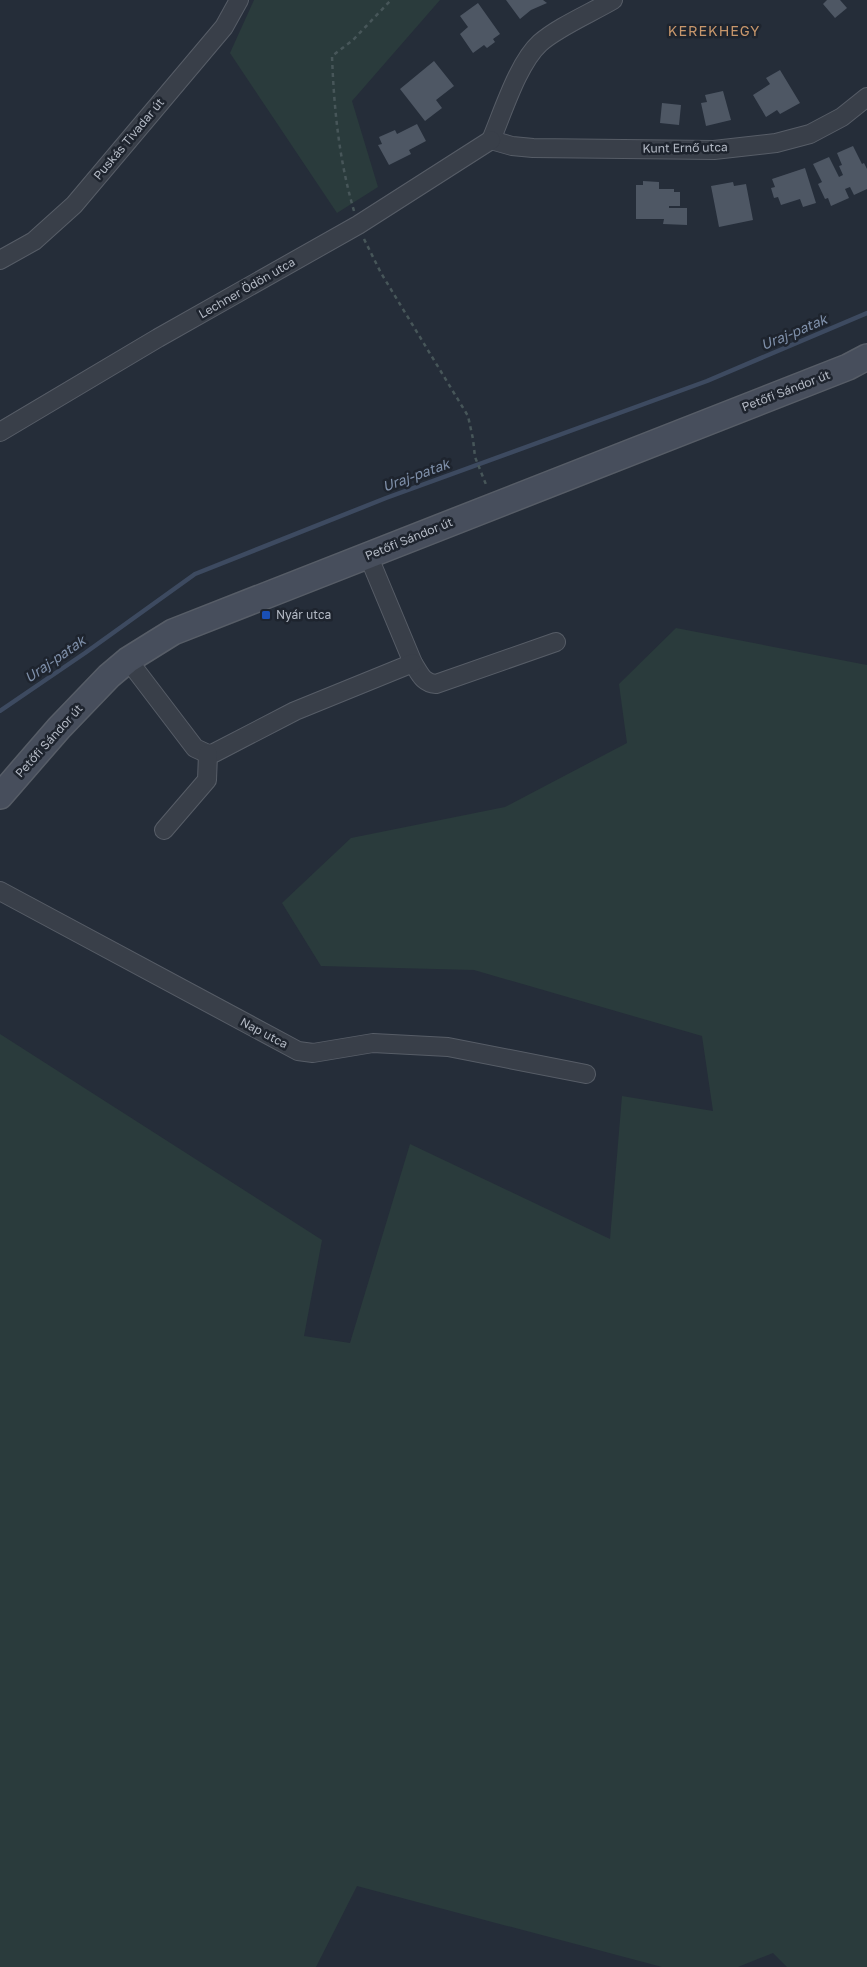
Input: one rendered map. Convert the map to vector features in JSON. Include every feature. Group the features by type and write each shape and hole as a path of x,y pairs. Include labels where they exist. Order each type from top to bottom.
{"street":[{"name":"Puskás Tivadar út","path":"0,260 34,241 74,205 224,27 239,0"},
{"path":"491,140 522,68 539,44 548,36 613,0"},
{"name":"Kunt Ernő utca","path":"491,140 512,146 533,148 714,150 776,143 810,134 842,118 867,97"},
{"name":"Lechner Ödön utca","path":"0,432 158,338 358,224 491,140"},
{"name":"Petőfi Sándor út","path":"0,796 109,676 128,660 174,632 848,367 867,357"},
{"path":"368,555 414,663 423,680 430,684 436,684 556,642"},
{"path":"128,660 194,748 208,754 214,753 295,711 414,663"},
{"path":"164,830 206,780 208,754"},
{"name":"Nap utca","path":"0,891 298,1051 312,1053 373,1043 448,1046 586,1074"}],"path":[{"path":"391,0 353,40 332,56 334,108 344,175 358,224 381,274 468,416 473,438 474,457 480,471"}],"shaded area":[{"path":"254,0 440,0 352,101 378,187 337,213 230,53"},
{"path":"676,628 867,665 867,1967 787,1967 773,1953 738,1967 662,1967 357,1886 316,1967 0,1967 0,1034 322,1240 304,1336 350,1343 410,1144 610,1239 622,1096 713,1111 702,1036 474,970 321,966 282,903 351,838 505,807 627,743 619,684"}],"building":[{"path":"506,0 543,0 547,3 531,10 520,19"},
{"path":"827,0 840,0 847,8 835,18 823,4"},
{"path":"478,3 500,34 493,39 495,42 487,48 484,45 473,53 460,34 468,27 460,16"},
{"path":"434,61 454,86 436,100 442,108 425,121 400,89"},
{"path":"780,70 800,103 780,114 777,110 766,117 753,95 770,84 766,78"},
{"path":"723,91 731,120 706,126 701,103 707,102 705,95"},
{"path":"662,103 681,105 679,125 660,123"},
{"path":"417,124 426,141 409,150 411,154 389,165 378,145 382,144 379,137 395,130 397,134"},
{"path":"853,146 862,164 864,163 867,169 867,189 854,195 850,187 845,189 849,198 831,206 828,198 825,199 818,184 822,182 813,164 829,157 839,177 843,175 839,166 842,165 837,153"},
{"path":"805,168 816,203 803,207 800,199 781,205 778,197 774,198 771,188 775,187 772,179"},
{"path":"643,181 659,182 659,189 674,189 674,192 680,192 680,206 669,206 669,208 687,208 687,225 663,224 664,219 636,219 636,185 643,185"},
{"path":"733,182 734,186 746,184 753,220 719,227 711,186"}],"waterway":[{"name":"Uraj-patak","path":"0,711 195,574 386,498 707,381 867,313"}],"place":[{"name":"Nyár utca","path":"266,615"}],"district":[{"name":"KEREKHEGY","path":"714,31"}]}
